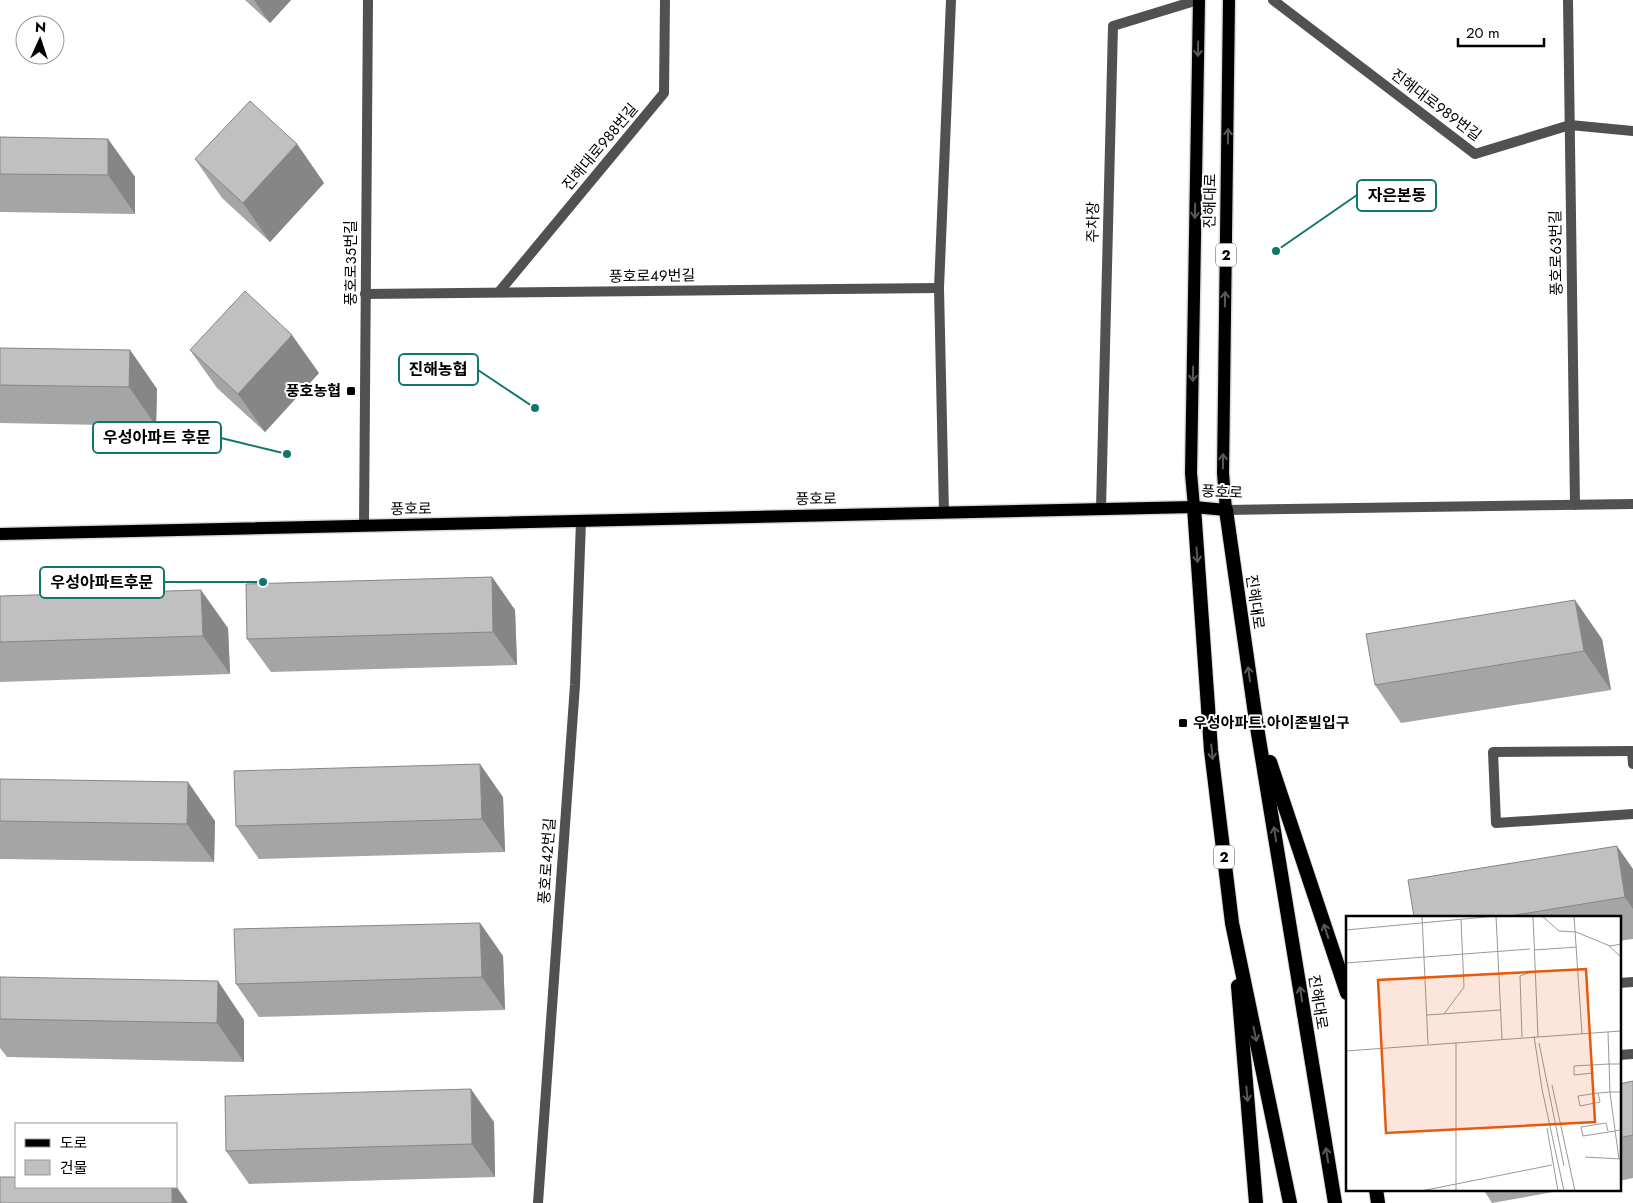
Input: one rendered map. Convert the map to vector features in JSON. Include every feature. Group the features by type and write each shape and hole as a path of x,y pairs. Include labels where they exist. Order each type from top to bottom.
{"highway":[{"name":"진해대로","path":"1194,507 1211,750 1232,924 1290,1203"},
{"name":"진해대로","path":"1226,510 1256,721 1335,1203"},
{"path":"1256,721 1346,991"},
{"path":"1232,924 1256,1203"},
{"path":"1376,1190 1378,1203"}],"main road":[{"name":"진해대로","path":"1194,507 1191,473 1198,0"},
{"name":"진해대로","path":"1226,510 1223,473 1229,0"},
{"name":"풍호로","path":"0,534 1194,507 1226,510"}],"street":[{"name":"풍호로35번길","path":"364,526 368,0"},
{"name":"진해대로988번길","path":"499,292 664,93 665,0"},
{"path":"944,513 939,288 951,0"},
{"name":"주차장","path":"1101,509 1113,26 1198,0"},
{"name":"진해대로989번길","path":"1273,0 1474,154 1570,125 1633,132"},
{"name":"풍호로63번길","path":"1568,0 1575,505"},
{"name":"풍호로49번길","path":"365,294 939,288"},
{"name":"풍호로","path":"1226,510 1633,504"},
{"name":"풍호로42번길","path":"538,1203 575,685 581,521"},
{"path":"1633,764 1632,751 1493,752 1496,823 1633,814"},
{"path":"1620,983 1633,982"},
{"path":"1620,1055 1633,1054"}],"building":[{"path":"250,101 297,144 243,203 195,159"},
{"path":"0,137 108,139 108,175 0,174"},
{"path":"245,291 292,335 238,394 190,350"},
{"path":"0,348 130,350 129,387 0,385"},
{"path":"492,577 493,632 247,639 246,584"},
{"path":"201,590 203,636 0,642 0,596"},
{"path":"1575,600 1584,651 1375,685 1366,634"},
{"path":"480,764 482,819 236,826 234,771"},
{"path":"0,779 188,782 187,824 0,821"},
{"path":"1617,846 1625,897 1510,916 1414,916 1408,880"},
{"path":"480,923 482,977 236,984 234,929"},
{"path":"0,977 218,981 217,1023 0,1019"},
{"path":"1633,1081 1633,1135 1620,1138 1620,1084"},
{"path":"471,1089 472,1144 226,1151 225,1096"},
{"path":"0,1177 15,1177 15,1188 172,1188 172,1203 0,1203"}],"place":[{"name":"자은본동","path":"1276,251"},
{"name":"풍호농협","path":"351,391"},
{"name":"진해농협","path":"535,408"},
{"name":"우성아파트 후문","path":"287,454"},
{"name":"우성아파트후문","path":"263,582"},
{"name":"우성아파트.아이존빌입구","path":"1183,723"}]}
